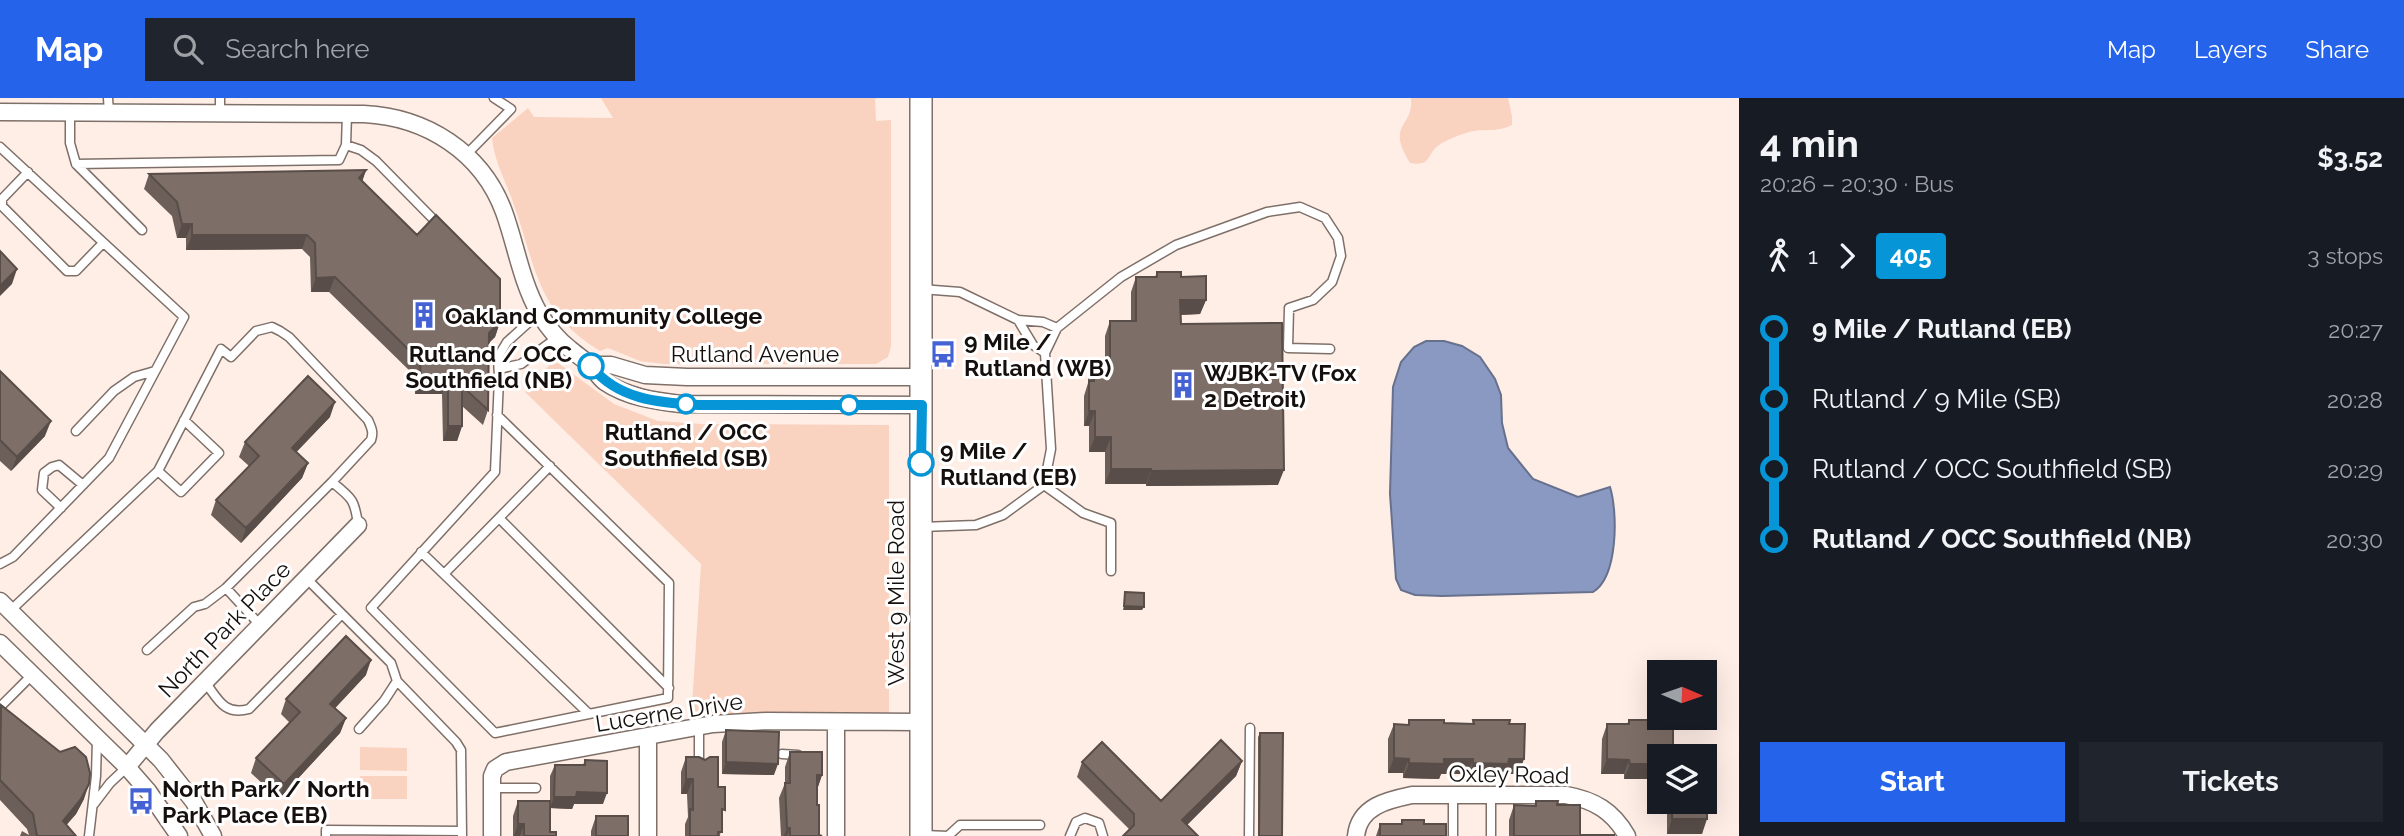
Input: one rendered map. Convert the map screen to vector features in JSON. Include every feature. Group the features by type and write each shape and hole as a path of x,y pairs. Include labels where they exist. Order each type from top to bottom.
{"main road":[{"name":"West 9 Mile Road","path":"921,98 921,836"}],"street":[{"path":"0,112 70,112 108,105 220,105 378,114 408,121 435,132 466,155 483,173 498,197 523,275 539,313 558,337 591,365 603,381 625,392 651,400 699,405 922,405"},
{"name":"Rutland Avenue","path":"591,365 611,365 645,375 699,377 921,377"},
{"path":"699,377 699,405"},
{"path":"759,377 759,405"},
{"name":"North Park Place","path":"127,767 153,734 358,525"},
{"path":"5,606 178,781 213,836"},
{"path":"0,643 127,767 180,836"},
{"path":"47,690 47,679 51,672 66,667"},
{"name":"Lucerne Drive","path":"492,788 495,769 506,762 699,726 747,722 920,722"},
{"path":"836,722 829,755 836,836"},
{"path":"648,736 648,836"},
{"path":"492,788 492,836"},
{"name":"Oxley Road","path":"1356,836 1362,818 1376,805 1412,795 1566,795 1581,797 1602,806 1621,825 1627,836"}],"lane":[{"path":"466,155 510,109 494,98"},
{"path":"70,112 70,143 76,164 142,230"},
{"path":"76,164 340,160 346,145 346,114"},
{"path":"346,145 361,150 376,162 441,228"},
{"path":"0,147 184,317 109,458 13,557 0,564"},
{"path":"28,173 2,199 2,206 66,271 76,271 103,243"},
{"path":"921,527 976,525 1003,515 1044,485 1051,449 1045,353 1057,328 1121,277 1176,245 1267,212 1300,207 1325,218 1338,238 1341,256 1332,282 1313,300 1289,308 1288,348 1330,349"},
{"path":"921,289 960,292 1018,320 1043,321 1057,328"},
{"path":"497,415 669,583 668,698 495,733 371,608 495,472 498,357 507,342 539,313"},
{"path":"1018,320 1033,345 1045,353"},
{"path":"5,606 158,471 221,349 231,357 256,331 272,327 289,337 368,420 373,434 371,440 226,587 205,604 194,607 147,650"},
{"path":"499,369 521,365 558,337"},
{"path":"75,431 114,391 134,377 155,371"},
{"path":"158,471 181,492 219,453 184,420"},
{"path":"61,508 41,490 44,473 59,465 83,485"},
{"path":"444,574 550,466"},
{"path":"332,482 351,497 358,525"},
{"path":"1044,485 1083,513 1111,523 1111,570"},
{"path":"499,518 669,688"},
{"path":"421,552 589,714"},
{"path":"306,578 391,663 397,681 461,750 462,834 368,834 326,830 326,836"},
{"path":"226,587 260,625"},
{"path":"205,682 232,712 249,709 342,614"},
{"path":"0,707 32,675"},
{"path":"359,729 384,701 397,681"},
{"path":"699,726 699,768"},
{"path":"1249,836 1250,728"},
{"path":"89,836 97,775 97,739"},
{"path":"782,754 809,755"},
{"path":"93,806 110,783 127,767"},
{"path":"492,788 536,788"},
{"path":"1453,796 1453,836"},
{"path":"1491,796 1491,836"},
{"path":"1070,836 1076,822 1085,818 1099,823 1103,836"},
{"path":"921,836 948,836 960,825 1040,825"}],"shaded area":[{"path":"601,98 878,98 875,99 876,121 891,120 891,346 888,357 876,364 663,364 640,361 608,348 600,351 579,336 563,321 542,287 498,164 492,138 528,108 534,117 613,118"},
{"path":"1411,98 1508,98 1512,125 1458,136 1439,145 1422,163 1410,163 1403,150 1400,133 1409,115"},
{"path":"554,360 614,404 658,421 702,424 889,425 889,715 691,722 701,564 525,392"},
{"path":"360,747 407,748 407,771 360,770"},
{"path":"360,776 407,776 407,799 359,799"}],"water":[{"path":"1426,341 1444,341 1462,346 1480,357 1495,379 1501,395 1502,423 1508,448 1533,479 1578,497 1610,487 1614,512 1614,544 1607,573 1593,592 1442,596 1415,595 1401,590 1396,579 1390,494 1393,387 1401,362 1414,347"}],"building":[{"path":"366,170 359,178 417,235 436,215 500,279 500,322 489,333 488,410 462,386 462,426 448,426 448,379 421,379 420,361 335,277 316,278 315,243 307,235 192,235 192,224 182,224 177,202 149,174"},
{"path":"0,251 17,269 0,286"},
{"name":"WJBK-TV (Fox 2 Detroit)","path":"1157,272 1181,272 1181,277 1206,276 1206,300 1180,300 1181,324 1282,323 1284,470 1111,469 1111,437 1095,437 1095,411 1089,411 1089,381 1094,381 1094,359 1110,359 1110,321 1136,321 1136,277 1157,277"},
{"path":"0,371 51,421 17,457 0,440"},
{"path":"308,376 335,402 292,448 308,463 246,528 216,500 259,456 245,442"},
{"path":"1125,592 1144,593 1144,607 1124,606"},
{"path":"346,636 371,660 330,704 346,718 284,784 256,758 300,712 286,699"},
{"path":"1,705 60,752 75,747 86,757 90,773 89,784 63,821 76,836 37,836 33,814 0,780"},
{"path":"1409,720 1444,720 1444,723 1474,724 1473,720 1510,720 1509,724 1525,724 1524,759 1509,759 1508,764 1473,763 1473,759 1444,759 1444,764 1409,763 1409,759 1394,758 1394,724 1409,725"},
{"path":"1629,720 1647,720 1647,730 1673,730 1673,744 1647,744 1647,764 1630,764 1629,760 1607,759 1607,724 1629,724"},
{"path":"726,730 779,732 778,764 726,762"},
{"path":"1260,733 1283,733 1282,836 1259,836"},
{"path":"1221,740 1242,761 1182,820 1198,836 1123,836 1134,825 1134,814 1082,762 1102,742 1161,801"},
{"path":"790,752 822,752 822,775 817,775 817,805 819,835 822,836 790,836 790,828 787,828 785,783 790,783"},
{"path":"686,757 705,760 718,757 718,787 725,787 725,810 722,809 722,832 718,832 718,836 690,836 693,779 686,779"},
{"path":"585,760 607,761 607,793 577,792 576,797 554,797 555,765 585,765"},
{"path":"518,801 550,801 550,832 556,832 556,836 524,836 524,824 518,824"},
{"path":"1536,801 1580,805 1580,835 1614,836 1514,836 1514,805 1536,806"},
{"path":"1672,814 1707,814 1707,819 1672,819"},
{"path":"596,816 628,816 628,836 596,836"},
{"path":"1402,820 1446,824 1446,836 1380,836 1380,824 1402,824"}],"bus line":[{"name":"405","path":"591,366 603,381 625,392 666,402 699,405 922,405 921,463"}],"place":[{"name":"Oakland Community College","path":"424,315"},
{"name":"9 Mile / Rutland (WB)","path":"943,354"},
{"name":"Rutland / OCC Southfield (NB)","path":"591,366"},
{"name":"WJBK-TV (Fox 2 Detroit)","path":"1183,385"},
{"name":"Rutland / OCC Southfield (SB)","path":"686,404"},
{"name":"9 Mile / Rutland (EB)","path":"921,463"},
{"name":"North Park / North Park Place (EB)","path":"141,801"}]}
